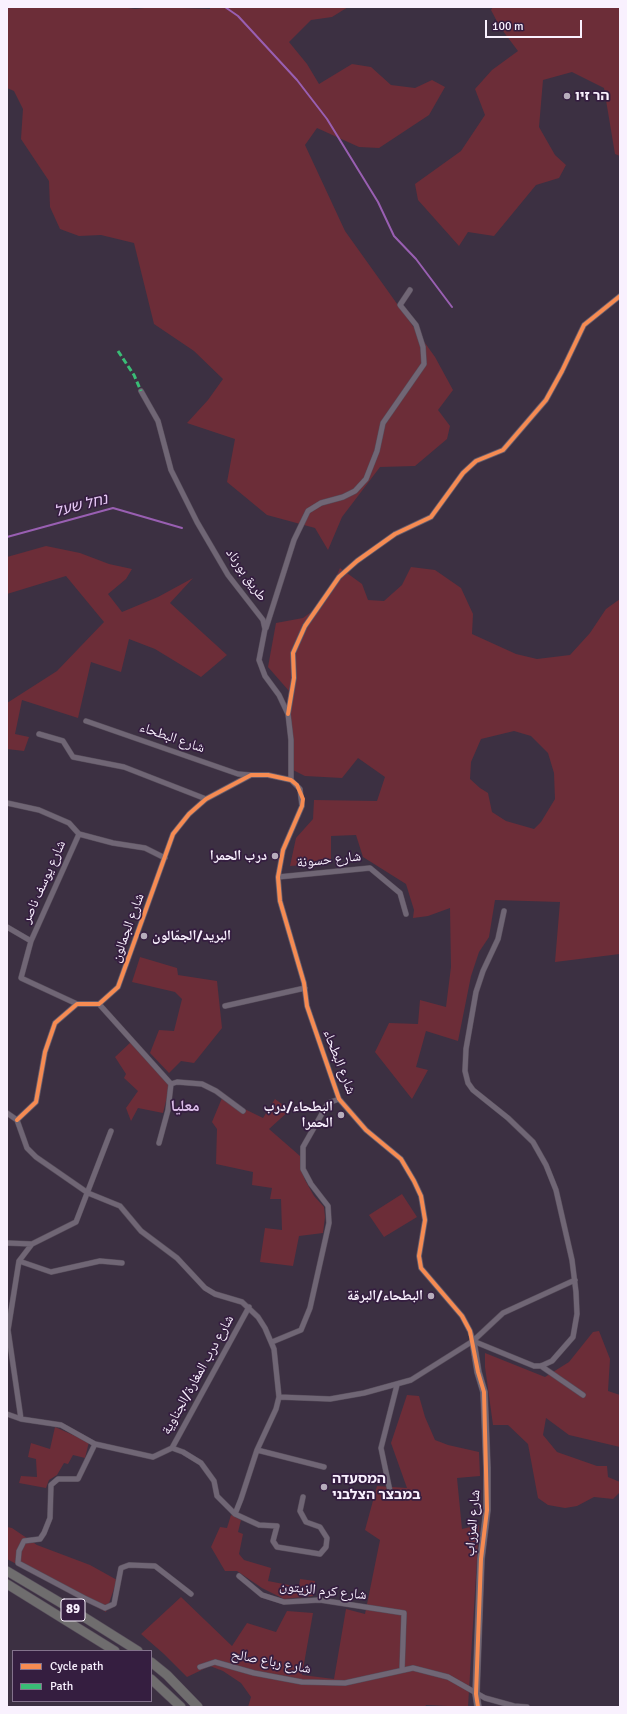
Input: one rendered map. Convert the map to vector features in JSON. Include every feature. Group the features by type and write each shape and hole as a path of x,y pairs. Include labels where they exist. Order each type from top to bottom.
{"highway":[{"name":"89","path":"7,1571 136,1650"},
{"name":"89","path":"7,1584 113,1650"},
{"path":"152,1663 167,1675 198,1707"},
{"path":"152,1679 181,1707"}],"street":[{"path":"288,714 279,695 265,676 259,660 266,629 294,540 308,511 321,502 343,497 355,491 366,479 377,451 383,424 424,364 423,348 416,325 400,305 410,290"},
{"path":"290,780 291,740 288,714 294,678 293,653 305,626 340,577 357,560 395,534 431,517 463,473 476,461 503,450 546,400 584,325 620,296"},
{"name":"طريق بورناد","path":"141,391 158,421 171,470 197,522 228,575 263,620 266,629"},
{"name":"شارع البطحاء","path":"86,721 238,774 251,775"},
{"path":"38,734 63,741 73,757 124,767 206,799"},
{"name":"شارع الجمالون","path":"99,1004 118,987 173,834 189,814 206,799 251,775 268,775 290,780"},
{"name":"شارع البطحاء","path":"290,780 300,789 302,806 283,850 278,877 280,901 304,988 307,1006 339,1099 366,1130 401,1160 414,1181 420,1196 425,1220 419,1256 421,1268 462,1316 470,1331 473,1341"},
{"name":"شارع يوسف ناصر","path":"7,803 39,810 69,823 79,834 113,843 145,848 165,858"},
{"name":"شارع يوسف ناصر","path":"77,1004 21,978 31,941 79,834"},
{"name":"شارع حسونة","path":"278,877 370,868 400,893 406,914"},
{"path":"473,1341 534,1366 541,1366 552,1361 567,1346 573,1337 577,1314 575,1280 556,1190 546,1165 526,1134 473,1090 468,1083 465,1071 466,1049 476,992 483,971 498,939 504,910"},
{"path":"7,927 31,941"},
{"path":"225,1006 304,988"},
{"path":"17,1120 36,1102 45,1052 55,1023 77,1004 99,1004 171,1084 168,1110 159,1143"},
{"path":"171,1084 177,1082 202,1084 216,1091 243,1111"},
{"path":"272,1342 301,1330 310,1308 329,1223 328,1206 311,1184 303,1169 303,1147 328,1103 339,1099"},
{"path":"7,1112 17,1120 27,1148 36,1157 88,1193 120,1206 141,1231 177,1258 205,1288 215,1294 242,1302 258,1317 272,1342 279,1396 276,1409 256,1450 235,1514"},
{"path":"21,1418 8,1330 18,1261 32,1244 76,1222 111,1131"},
{"path":"7,1243 32,1244"},
{"path":"18,1261 51,1272 100,1260 122,1263"},
{"path":"279,1396 330,1399 397,1386 411,1380 473,1341 503,1313 575,1280"},
{"name":"شارع درب المغارة/الجناوية","path":"7,1414 61,1425 95,1444 153,1457 172,1448 249,1307"},
{"name":"شارع المزراب","path":"473,1341 478,1372 484,1392 487,1468 487,1510 480,1559 476,1694 478,1707"},
{"path":"541,1366 583,1395"},
{"path":"390,1491 381,1448 397,1386"},
{"path":"95,1444 78,1479 58,1479 51,1485 50,1518 44,1533 40,1539 24,1541 18,1551 18,1562 84,1598 106,1608 114,1604 121,1568 129,1565 155,1566 191,1594"},
{"path":"172,1448 183,1452 201,1463 214,1481 217,1496 235,1514 259,1525 277,1526 273,1541 277,1547 320,1554 326,1547 327,1538 320,1527 306,1522 300,1511 303,1497"},
{"path":"256,1450 324,1467"},
{"name":"شارع كرم الزيتون","path":"239,1576 262,1595 284,1602 320,1600 404,1613 402,1670"},
{"path":"76,1612 84,1598"},
{"name":"شارع رباع صالح","path":"200,1667 215,1662 254,1674 309,1682 345,1683 413,1668 448,1677 476,1694 514,1706 526,1707"}],"shaded area":[{"path":"7,7 121,7 135,9 154,7 210,9 210,7 348,7 332,17 311,20 289,42 307,64 319,84 352,64 371,67 391,85 415,88 432,80 445,87 429,115 379,148 359,147 317,128 305,145 345,231 435,357 453,390 438,410 450,426 447,439 415,466 380,467 342,517 328,550 315,528 267,515 227,482 235,439 187,423 208,400 223,379 194,351 154,324 134,243 101,235 79,236 60,229 50,207 49,181 21,139 23,109 14,91 7,88"},
{"path":"493,7 620,7 620,156 615,154 604,88 572,72 543,80 539,127 555,155 566,165 559,178 536,185 494,236 468,232 459,246 418,200 415,184 461,151 485,115 475,89 492,70 518,51 500,27 491,10"},
{"path":"46,546 80,553 109,564 132,569 126,579 108,594 122,612 158,597 193,578 170,603 227,655 201,677 155,649 129,639 121,672 91,662 78,718 22,700 15,734 29,737 24,751 7,749 7,703 57,671 104,622 66,576 7,594 7,557"},
{"path":"411,567 435,570 461,588 473,614 472,634 516,654 537,659 570,655 590,633 606,609 620,599 620,954 555,962 560,902 495,900 489,937 479,952 471,976 458,1041 426,1031 416,1067 428,1070 412,1099 375,1052 389,1023 418,1024 420,1000 446,1007 451,967 450,908 428,916 413,918 414,910 406,884 363,857 356,835 331,836 331,863 290,866 296,838 313,819 314,800 377,801 385,777 358,758 342,778 305,776 291,769 286,707 289,691 268,667 276,623 303,618 325,602 340,568 362,584 368,600 384,601 402,585","holes":["514,731 531,736 548,753 554,773 555,799 541,822 534,829 506,821 492,812 488,793 470,779 471,762 481,739"]},
{"path":"140,957 177,968 178,975 217,981 222,1028 194,1063 181,1061 169,1073 150,1053 159,1030 174,1031 182,999 175,992 132,982"},
{"path":"131,1042 168,1084 168,1093 163,1113 138,1108 131,1121 126,1108 138,1091 124,1078 126,1074 115,1057"},
{"path":"222,1098 263,1118 275,1099 290,1110 269,1129 300,1156 300,1164 305,1180 314,1196 324,1207 325,1217 323,1233 299,1236 293,1266 260,1262 265,1228 282,1230 281,1199 270,1199 272,1188 252,1185 253,1172 216,1164 217,1129 212,1122"},
{"path":"402,1194 417,1217 384,1237 369,1215"},
{"path":"599,1331 610,1359 608,1391 620,1395 620,1447 569,1435 546,1418 543,1435 557,1452 597,1466 607,1466 608,1477 620,1482 620,1492 613,1499 594,1497 577,1506 565,1508 548,1505 538,1498 528,1444 508,1425 493,1425 485,1367 485,1353 545,1377 569,1362 593,1332"},
{"path":"407,1395 419,1396 425,1417 435,1440 448,1445 479,1452 480,1476 457,1478 462,1529 479,1525 468,1707 426,1705 425,1707 248,1707 251,1697 241,1683 223,1671 210,1666 187,1677 141,1634 181,1597 232,1646 247,1623 276,1632 287,1611 313,1613 302,1675 334,1679 346,1609 365,1614 380,1540 365,1530 377,1486 407,1488 391,1443"},
{"path":"55,1427 89,1442 85,1458 73,1455 68,1464 64,1463 57,1475 49,1480 46,1488 19,1483 21,1476 37,1477 36,1459 28,1457 31,1443 50,1449"},
{"path":"231,1515 241,1520 238,1532 243,1534 239,1554 244,1560 271,1568 268,1581 299,1587 300,1579 315,1581 313,1596 284,1599 262,1588 237,1571 225,1571 211,1547 220,1527 227,1528"},
{"path":"7,1527 12,1528 37,1545 90,1565 117,1580 106,1612 7,1559"}],"waterway":[{"path":"225,7 238,16 297,80 327,119 378,202 394,236 416,259 452,307"},
{"name":"נחל שעל","path":"7,537 113,508 182,528"}],"marked path":[{"path":"118,351 134,375 141,391"}],"cycle path":[{"path":"288,714 294,678 293,653 305,626 339,577 357,561 395,534 431,517 463,473 476,461 503,450 546,400 584,325 620,296"},
{"path":"17,1120 36,1102 45,1052 55,1023 77,1004 99,1004 118,987 173,834 189,814 206,799 251,775 268,775 291,780 297,785 303,799 302,806 283,850 278,877 280,901 304,983 307,1006 339,1099 366,1130 401,1159 421,1196 425,1220 419,1256 421,1268 462,1316 470,1331 478,1372 484,1392 487,1510 481,1559 476,1694 478,1707"}],"place":[{"name":"הר זיו","path":"567,96"},
{"name":"درب الحمرا","path":"275,856"},
{"name":"البريد/الجمّالون","path":"144,936"},
{"name":"البطحاء/درب الحمرا","path":"341,1115"},
{"name":"البطحاء/البرقة","path":"431,1296"},
{"name":"המסעדה במבצר הצלבני","path":"324,1487"}],"district":[{"name":"معليا","path":"185,1107"}]}
